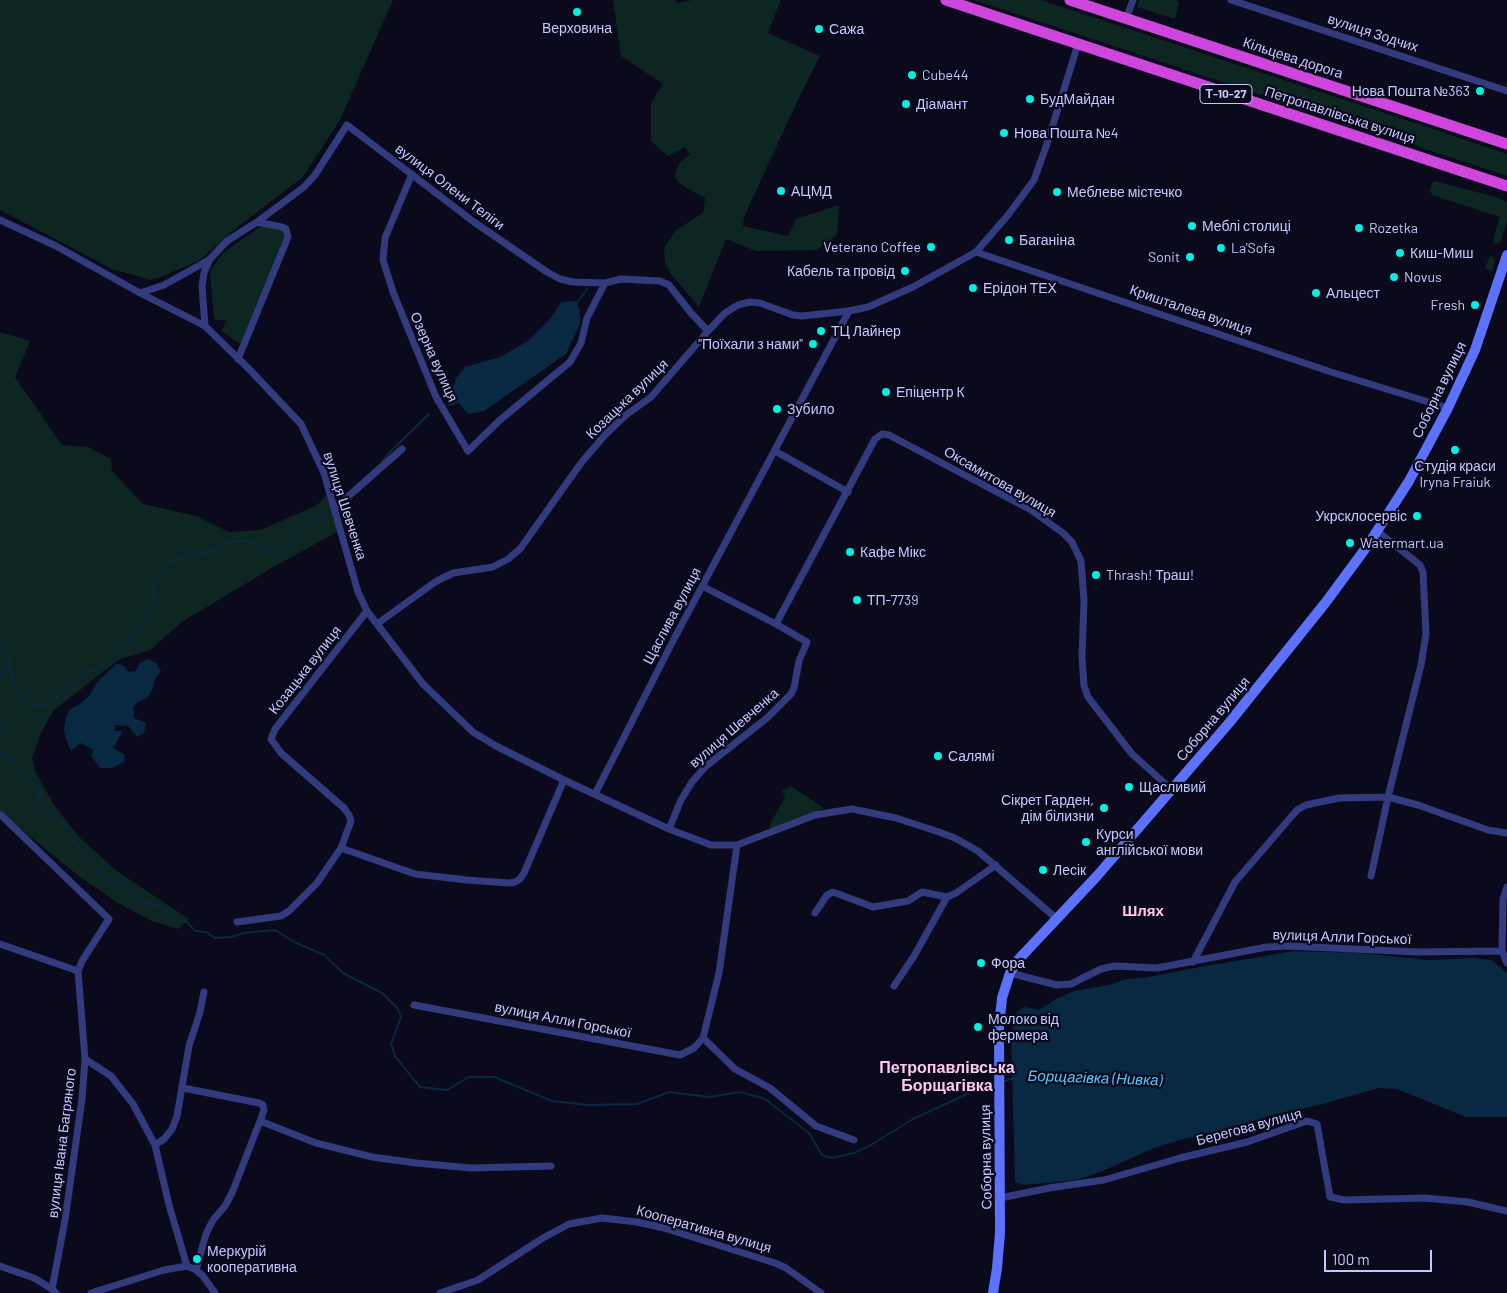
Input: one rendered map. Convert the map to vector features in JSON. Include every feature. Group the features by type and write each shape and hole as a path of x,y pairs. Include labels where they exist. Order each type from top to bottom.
{"highway":[{"name":"Петропавлівська вулиця","path":"946,0 1507,186"},
{"name":"Кільцева дорога","path":"1070,0 1507,144"}],"main road":[{"name":"Соборна вулиця","path":"993,1293 1000,1242 999,1027 1002,998 1010,973 1018,960 1097,876 1229,723 1326,602 1377,531 1412,475 1448,408 1475,350 1507,255"}],"street":[{"path":"1126,19 1133,0"},
{"name":"вулиця Зодчих","path":"1230,0 1507,91"},
{"path":"976,252 1008,215 1034,180 1078,44"},
{"name":"вулиця Олени Теліги","path":"209,260 227,241 258,222 304,187 315,175 347,126 474,222 547,272 560,279 574,282 605,282 621,279 660,280 669,285 708,331"},
{"name":"Озерна вулиця","path":"412,174 385,238 383,260 393,292 436,397 468,451 500,420 570,362 580,343 587,318 605,282"},
{"name":"вулиця Шевченка","path":"0,220 56,246 140,293 205,326 301,424 324,473 358,592 367,610 423,684 473,732 496,746 564,780 669,829 711,845 737,845 815,815 852,809 896,818 955,838 978,851 1056,918"},
{"path":"238,359 288,237 286,229 282,226 258,222"},
{"name":"Козацька вулиця","path":"377,624 435,582 453,573 493,567 508,559 520,548 581,463 599,442 626,416 651,397 725,313 738,305 750,302 760,303 793,315 802,316 849,311 874,304 930,278 976,252"},
{"name":"Кришталева вулиця","path":"976,252 1332,372 1448,408"},
{"path":"140,293 164,285 209,260"},
{"path":"205,326 202,286 204,272 209,260"},
{"name":"Щаслива вулиця","path":"595,794 702,586 849,311"},
{"name":"Оксамитова вулиця","path":"776,624 875,439 882,434 889,435 1031,510 1063,533 1072,542 1081,561 1084,601 1082,670 1088,698 1132,754 1171,789"},
{"path":"335,508 402,449"},
{"path":"775,451 848,492"},
{"path":"1371,876 1388,797 1421,665 1426,634 1424,572 1420,565 1377,531"},
{"name":"вулиця Шевченка","path":"669,829 681,800 692,782 705,767 767,718 791,694 794,688 799,661 807,642 702,586"},
{"name":"Козацька вулиця","path":"237,922 281,916 289,911 317,883 341,848 351,821 349,815 344,808 281,752 271,739 275,729 367,610"},
{"path":"341,848 415,874 509,884 520,879 524,873 564,780"},
{"path":"1193,962 1235,882 1297,810 1306,805 1339,798 1388,797 1418,805 1488,830 1507,833"},
{"path":"0,944 78,971 82,961 108,919 1,815"},
{"path":"737,845 719,973 703,1038 735,1069 770,1088 816,1126 854,1140"},
{"path":"815,913 827,894 834,892 873,907 908,901 922,892 947,897 956,894 996,865"},
{"path":"1507,887 1504,899 1502,951 1507,963"},
{"path":"894,986 914,956 947,897"},
{"name":"вулиця Алли Горської","path":"1010,973 1057,985 1071,984 1101,969 1114,966 1157,968 1267,948 1290,946 1416,952 1502,951"},
{"name":"вулиця Івана Багряного","path":"54,1291 82,1099 85,1059 78,971"},
{"path":"155,1145 164,1139 172,1128 177,1116 189,1046 204,992"},
{"name":"вулиця Алли Горської","path":"414,1005 680,1055 694,1048 703,1038"},
{"path":"85,1059 111,1076 133,1104 155,1145 169,1205 187,1266"},
{"path":"183,1088 259,1102 263,1105 264,1110 232,1193 225,1206 213,1220 206,1234 196,1270"},
{"path":"260,1121 316,1144 372,1157 471,1168 551,1166"},
{"name":"Берегова вулиця","path":"1000,1198 1104,1180 1180,1158 1247,1142 1307,1122 1316,1124 1330,1197 1344,1200 1426,1198 1468,1202 1507,1211"},
{"name":"Кооперативна вулиця","path":"440,1293 478,1280 569,1224 602,1218 637,1222 664,1228 774,1262 786,1268 821,1293"},
{"path":"0,1266 34,1278 54,1291"},
{"path":"91,1293 164,1270 187,1266 196,1270 215,1293"}],"green space":[{"path":"0,0 393,0 340,120 303,177 240,225 200,260 151,280 112,269 0,210"},
{"path":"613,0 673,0 679,3 692,0 781,0 768,33 820,56 744,217 743,226 788,236 796,219 839,205 837,235 817,250 756,251 726,239 699,307 670,273 665,262 664,248 676,230 703,213 705,198 680,184 674,176 680,162 690,155 685,147 668,156 651,141 651,103 663,84 621,56"},
{"path":"974,0 1041,0 1430,128 1507,154 1507,176"},
{"path":"1139,0 1175,0 1179,2 1175,19 1137,7"},
{"path":"1435,181 1499,198 1507,202 1507,221 1500,243 1495,244 1493,240 1500,217 1432,195 1430,190 1432,183"},
{"path":"261,226 285,229 284,237 243,346 221,331 227,321 214,319 210,271 223,253"},
{"path":"1490,256 1494,257 1495,260 1492,271 1485,268"},
{"path":"0,332 30,341 15,377 62,445 88,447 111,459 112,471 143,504 196,516 229,532 261,530 317,505 327,495 339,531 275,566 182,622 150,650 118,660 53,711 41,733 32,758 35,771 54,805 79,837 117,871 189,919 178,929 152,921 118,903 80,877 0,812"},
{"path":"791,786 824,808 771,829 769,826 785,797 782,791"}],"water":[{"path":"576,301 580,311 580,324 566,354 484,411 468,414 451,394 456,378 465,367 500,357 528,341 550,319 561,302"},
{"path":"148,659 156,663 161,671 155,679 153,688 147,698 138,702 133,707 134,718 146,723 144,733 137,737 128,726 115,725 115,731 123,731 113,748 125,755 124,762 112,768 100,768 92,757 93,750 85,745 81,743 71,751 64,729 66,717 70,709 80,704 89,696 98,681 116,664 123,665 129,672 136,671 140,663"},
{"path":"1294,951 1359,953 1429,960 1472,958 1491,960 1507,973 1507,1117 1466,1117 1397,1089 1379,1088 1319,1105 1271,1115 1232,1128 1183,1139 1154,1148 1105,1170 1077,1180 1024,1185 1015,1182 1011,1034 1017,1012 1024,1007 1039,1010 1056,999 1074,991 1108,985 1127,979 1149,977"}],"waterway":[{"path":"576,304 588,288"},
{"path":"449,405 458,402"},
{"path":"382,462 429,414"},
{"path":"9,664 16,691 24,703 34,706 47,705 85,673 103,665 130,641 154,602 154,587 169,562 214,550 232,541 248,541 261,545 269,554 277,556 324,512"},
{"name":"Борщагівка (Нивка)","path":"0,642 8,654 9,664 0,674"},
{"name":"Борщагівка (Нивка)","path":"0,719 6,728 0,735"},
{"name":"Борщагівка (Нивка)","path":"0,753 15,761 18,770 41,789 38,801 67,827 72,835 73,842 95,868 109,880 145,901 166,910 172,919 187,922 195,931 206,932 215,938 275,930 296,943 324,955 343,973 382,993 398,1009 401,1017 391,1044 395,1056 420,1087 447,1090 469,1077 494,1077 552,1101 588,1105 637,1104 669,1092 709,1097 740,1092 765,1099 809,1133 822,1155 832,1158 854,1153 871,1145 913,1119 978,1089 995,1084"},
{"name":"Борщагівка (Нивка)","path":"1002,1082 1014,1078"}],"place":[{"name":"Верховина","path":"577,12"},
{"name":"Сажа","path":"819,29"},
{"name":"Cube44","path":"912,75"},
{"name":"Нова Пошта №363","path":"1480,91"},
{"name":"БудМайдан","path":"1030,99"},
{"name":"Діамант","path":"906,104"},
{"name":"Нова Пошта №4","path":"1004,133"},
{"name":"АЦМД","path":"781,191"},
{"name":"Меблеве містечко","path":"1057,192"},
{"name":"Меблі столиці","path":"1192,226"},
{"name":"Rozetka","path":"1359,228"},
{"name":"Баганіна","path":"1009,240"},
{"name":"Veterano Coffee","path":"931,247"},
{"name":"La'Sofa","path":"1221,248"},
{"name":"Киш-Миш","path":"1400,253"},
{"name":"Sonit","path":"1190,257"},
{"name":"Кабель та провід","path":"905,271"},
{"name":"Novus","path":"1394,277"},
{"name":"Ерідон ТЕХ","path":"973,288"},
{"name":"Альцест","path":"1316,293"},
{"name":"Fresh","path":"1475,305"},
{"name":"ТЦ Лайнер","path":"821,331"},
{"name":"\"Поїхали з нами\"","path":"813,344"},
{"name":"Епіцентр К","path":"886,392"},
{"name":"Зубило","path":"777,409"},
{"name":"Студія краси Iryna Fraiuk","path":"1455,450"},
{"name":"Укрсклосервіс","path":"1417,516"},
{"name":"Watermart.ua","path":"1350,543"},
{"name":"Кафе Мікс","path":"850,552"},
{"name":"Thrash! Траш!","path":"1096,575"},
{"name":"ТП-7739","path":"857,600"},
{"name":"Салямі","path":"938,756"},
{"name":"Щасливий","path":"1129,787"},
{"name":"Сікрет Гарден, дім білизни","path":"1104,808"},
{"name":"Курси англійської мови","path":"1086,842"},
{"name":"Лесік","path":"1043,870"},
{"name":"Фора","path":"981,963"},
{"name":"Молоко від фермера","path":"978,1027"},
{"name":"Меркурій кооперативна","path":"197,1259"}],"district":[{"name":"Шлях","path":"1143,911"},
{"name":"Петропавлівська Борщагівка","path":"947,1077"}]}
